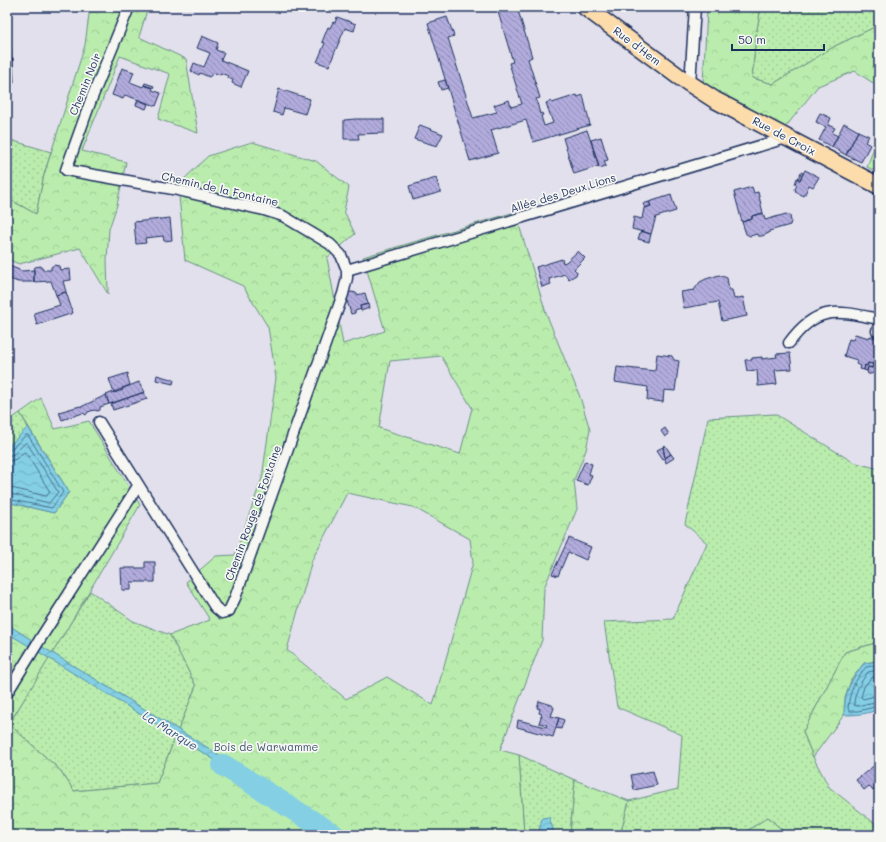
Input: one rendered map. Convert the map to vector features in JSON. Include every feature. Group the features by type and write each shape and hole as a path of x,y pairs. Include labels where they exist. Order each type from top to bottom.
{"main road":[{"name":"Rue d'Hem","path":"585,7 690,84"},
{"name":"Rue de Croix","path":"690,84 715,100 879,186"}],"street":[{"name":"Chemin Noir","path":"66,170 91,100 129,7"},
{"path":"690,84 695,7"},
{"name":"Allée des Deux Lions","path":"347,270 786,138"},
{"name":"Chemin de la Fontaine","path":"66,170 173,188 273,212 291,220 330,244 341,255 347,270"},
{"name":"Chemin Rouge de Fontaine","path":"99,422 215,607 222,613 229,611 238,591 343,294 347,278 347,270"},
{"path":"790,343 804,325 825,314 840,312 879,319"},
{"path":"879,324 877,331 879,332"},
{"path":"7,693 138,486"}],"green space":[{"path":"90,7 148,7 139,37 186,59 198,133 158,119 170,74 120,56 82,151 126,162 117,205 109,229 107,260 108,294 80,248 19,264 7,259 7,198 36,214 44,175 85,45"},
{"path":"714,7 761,7 756,35 752,78 773,84 835,46 879,25 879,87 855,71 818,86 784,129 751,112 703,83 707,11"},
{"path":"761,7 879,7 879,25 835,46 773,84 752,78 756,35"},
{"path":"879,134 879,173 867,167"},
{"path":"7,139 51,152 44,175 36,214 7,198"},
{"name":"Bois de Warwamme","path":"252,142 316,161 349,187 344,211 355,234 327,258 343,344 385,331 363,257 515,212 546,313 580,397 590,430 586,450 574,480 577,509 544,588 542,640 500,750 519,755 524,835 7,835 7,502 54,513 69,492 20,413 41,398 55,429 89,421 140,505 9,724 60,770 74,791 157,783 196,686 170,635 210,620 186,582 216,556 235,555 262,478 276,378 268,327 243,286 185,260 178,185 208,156","holes":["441,356 472,408 460,454 379,428 390,361","347,493 413,507 470,539 473,562 433,705 387,677 346,699 287,650 312,560"]},
{"path":"20,413 28,427 7,448 7,422"},
{"path":"775,414 853,462 879,469 879,642 845,652 803,732 813,757 829,787 878,826 874,835 787,835 768,817 741,835 620,835 629,801 678,789 682,735 617,707 604,622 673,619 707,543 685,524 708,418"},
{"path":"90,591 133,621 170,635 196,686 157,783 74,791 60,770 9,724"},
{"path":"879,642 879,661 864,663 851,680 845,698 844,715 813,757 803,732 845,652"},
{"path":"519,755 575,780 570,835 524,835"},
{"path":"575,780 629,801 620,835 570,835"},
{"path":"768,817 787,835 741,835"}],"water":[{"path":"28,427 69,492 54,513 7,502 7,448"},
{"path":"7,624 32,640 29,646 7,633"},
{"path":"41,646 351,835 337,835 37,651"},
{"path":"879,661 879,709 862,714 844,715 845,700 855,676 864,663"},
{"path":"549,817 553,829 553,835 538,835 542,818"}],"building":[{"path":"517,7 532,57 528,59 540,98 536,99 540,114 542,113 543,115 541,116 544,126 553,123 546,103 551,101 552,103 577,95 578,97 583,95 590,125 533,142 526,120 491,130 498,153 470,161 428,23 447,17 454,36 448,38 473,118 497,112 494,105 509,100 511,107 522,104 509,63 513,62 498,12"},
{"path":"337,17 356,24 354,31 345,28 329,66 317,62 325,43 322,42 328,27 330,28 333,22 335,23"},
{"path":"202,36 218,43 216,50 224,53 221,60 248,71 241,87 232,83 233,80 228,78 229,76 220,73 220,75 214,73 209,77 200,73 199,75 191,71 194,63 204,67 210,53 197,48"},
{"path":"7,48 11,48 13,83 7,83"},
{"path":"12,57 13,58 14,83 13,83"},
{"path":"122,68 134,72 130,82 143,87 144,85 153,88 152,90 161,93 156,106 125,95 123,99 112,95"},
{"path":"445,80 448,88 441,90 438,82"},
{"path":"145,83 154,86 153,88 144,85"},
{"path":"279,89 310,99 305,114 284,108 282,115 273,112"},
{"path":"138,100 148,104 146,109 136,105"},
{"path":"820,113 831,118 828,125 835,128 832,133 838,136 832,147 819,140 826,127 816,122"},
{"path":"384,119 384,133 358,134 359,139 344,139 344,120"},
{"path":"844,123 858,131 846,155 832,147"},
{"path":"420,125 443,134 437,146 414,139"},
{"path":"587,130 599,166 574,174 563,138"},
{"path":"858,131 869,136 865,142 870,145 861,162 846,155"},
{"path":"601,137 608,160 604,161 606,166 599,168 591,140"},
{"path":"805,170 819,177 813,187 809,185 804,196 796,192 795,189 797,185 795,184 797,178 800,180"},
{"path":"801,172 803,173 800,180 798,179"},
{"path":"436,178 441,192 413,200 409,186"},
{"path":"752,187 754,193 758,192 763,213 752,216 752,219 742,222 734,192"},
{"path":"671,195 676,211 656,217 651,234 632,229 634,217 642,219 644,208 651,206 649,202"},
{"path":"649,202 651,206 645,208 643,204"},
{"path":"763,213 765,220 786,214 790,216 790,225 769,231 769,233 762,236 758,236 757,234 750,236 746,234 742,222 752,219 752,216"},
{"path":"170,218 172,240 164,241 163,236 145,238 146,243 136,244 134,222"},
{"path":"641,231 651,234 649,242 638,239"},
{"path":"578,251 585,258 574,269 577,272 576,275 569,279 565,274 549,279 551,284 542,287 536,267 562,259 563,263 566,262"},
{"path":"7,265 22,271 34,270 34,282 18,282 7,278"},
{"path":"54,265 59,266 60,270 70,269 71,280 63,281 66,292 56,295 51,281 34,282 35,267 41,266 43,270 51,270 51,267"},
{"path":"719,275 727,278 729,290 732,290 734,299 743,297 747,316 722,321 718,302 684,308 681,292 694,290 700,282"},
{"path":"66,292 73,313 37,325 34,313 60,305 56,295"},
{"path":"347,293 356,293 357,295 365,293 368,304 360,306 361,309 351,314 346,297"},
{"path":"368,304 369,308 361,311 360,306"},
{"path":"855,334 879,339 879,370 868,374 868,367 872,368 873,364 868,363 867,366 865,365 864,370 860,369 861,366 856,364 857,360 844,356 849,339 853,340"},
{"path":"790,353 792,369 775,370 777,384 758,386 757,370 747,371 745,360 752,360 752,358 762,357 762,359 777,357 776,354"},
{"path":"657,354 672,356 674,360 679,361 675,391 664,390 663,402 647,400 648,387 615,382 617,367 655,371"},
{"path":"868,363 873,364 872,368 868,367 867,371 864,370 865,365 867,366"},
{"path":"128,373 127,375 130,385 122,388 123,390 114,393 109,379"},
{"path":"157,375 174,380 173,384 156,380"},
{"path":"139,382 145,392 109,404 106,395"},
{"path":"144,392 147,399 113,410 111,404"},
{"path":"106,395 109,404 100,407 100,410 94,410 88,412 86,415 83,413 62,420 59,412 81,407"},
{"path":"665,428 669,434 665,437 661,431"},
{"path":"665,445 671,454 665,458 663,447"},
{"path":"663,447 665,458 663,459 657,450"},
{"path":"671,454 674,458 666,463 665,458"},
{"path":"585,461 592,464 589,474 592,475 588,485 576,481"},
{"path":"569,538 591,547 586,560 568,552 558,576 552,574"},
{"path":"145,562 155,562 155,582 131,582 131,590 122,590 121,568 145,568"},
{"path":"539,701 552,705 554,708 551,716 559,718 553,737 517,727 518,720 546,727 547,725 539,723 542,714 539,713 540,709 537,708"},
{"path":"559,718 564,720 561,729 556,728"},
{"path":"876,764 879,767 879,790 873,791 869,786 864,790 856,780"},
{"path":"653,771 657,785 634,790 631,775"}],"waterway":[{"name":"La Marque","path":"223,765 334,835"}]}
